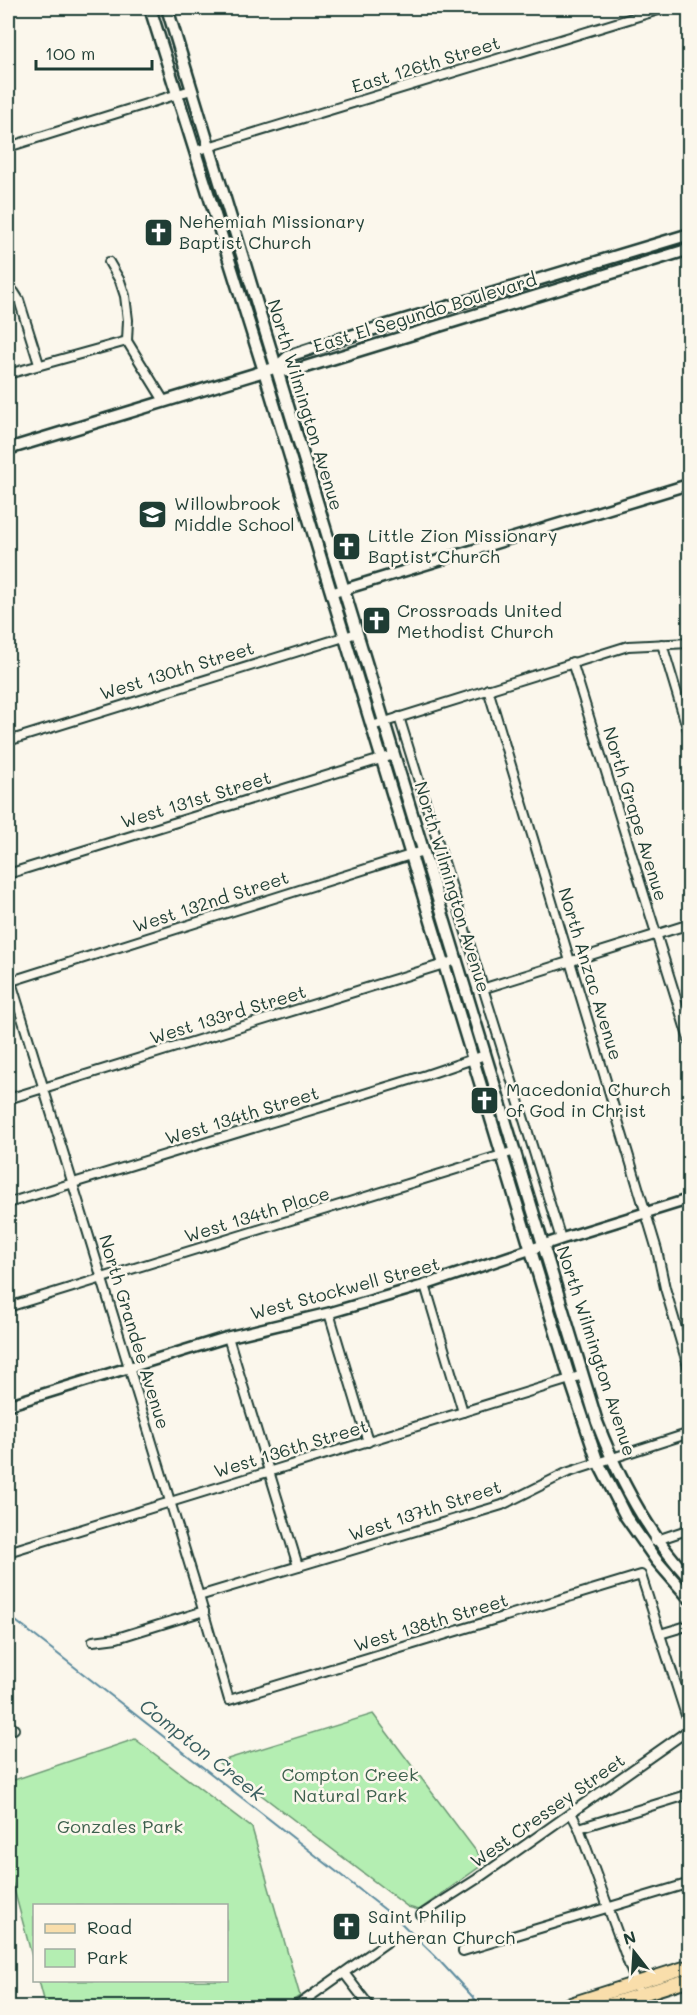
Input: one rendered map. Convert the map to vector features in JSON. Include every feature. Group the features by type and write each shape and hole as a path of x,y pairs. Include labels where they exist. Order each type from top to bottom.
{"main road":[{"name":"North Wilmington Avenue","path":"150,8 265,372 570,1379 598,1463 626,1517 645,1545 690,1599"},
{"name":"North Wilmington Avenue","path":"167,8 597,1422 628,1493 657,1540 690,1579"},
{"name":"East El Segundo Boulevard","path":"690,234 344,338 289,356 277,367 289,372 690,249"},
{"path":"8,449 277,367"},
{"path":"598,2007 690,1966"},
{"path":"558,2007 690,1979"}],"street":[{"name":"East 126th Street","path":"195,151 665,8"},
{"path":"8,147 191,90"},
{"path":"109,262 120,281 125,296 128,320 127,341 164,401"},
{"path":"8,287 14,291 24,311 39,364"},
{"path":"8,374 127,341"},
{"path":"332,594 690,484"},
{"name":"West 130th Street","path":"8,741 357,633"},
{"path":"372,726 628,646 690,643"},
{"path":"662,644 690,737"},
{"name":"North Grape Avenue","path":"572,662 690,1043"},
{"name":"North Anzac Avenue","path":"488,689 657,1250 665,1288 690,1373"},
{"path":"399,717 485,988 561,1239"},
{"name":"West 131st Street","path":"8,874 394,754"},
{"name":"West 132nd Street","path":"9,982 423,851"},
{"path":"485,988 690,924"},
{"name":"West 133rd Street","path":"8,1099 457,960"},
{"name":"North Grandee Avenue","path":"8,972 9,982 102,1278 229,1700"},
{"name":"West 134th Street","path":"8,1203 415,1079 485,1055"},
{"name":"West 134th Place","path":"8,1307 516,1152"},
{"name":"West Stockwell Street","path":"8,1405 228,1337 329,1313 425,1285 690,1199"},
{"path":"425,1285 463,1412"},
{"path":"329,1313 368,1442"},
{"path":"228,1337 298,1566"},
{"name":"West 136th Street","path":"8,1552 583,1375"},
{"name":"West 137th Street","path":"199,1596 502,1505 566,1473 690,1433"},
{"path":"645,1545 690,1529"},
{"name":"West 138th Street","path":"229,1700 641,1575 660,1634"},
{"path":"93,1641 117,1638 204,1611"},
{"path":"690,1625 660,1634 690,1729"},
{"name":"West Cressey Street","path":"421,1915 477,1879 690,1729"},
{"path":"579,1828 690,1794"},
{"path":"571,1814 579,1828 645,2007"},
{"path":"463,1951 690,1883"},
{"path":"294,2007 387,1942"},
{"path":"344,1973 371,2007"}],"green space":[{"name":"Compton Creek Natural Park","path":"373,1714 485,1863 419,1910 408,1907 218,1762"},
{"name":"Gonzales Park","path":"135,1739 252,1828 300,1996 283,2007 46,2007 39,1982 228,1982 228,1904 33,1904 33,1960 8,1867 8,1782"}],"waterway":[{"name":"Compton Creek","path":"8,1615 397,1919 483,2008"}],"place":[{"name":"Nehemiah Missionary Baptist Church","path":"158,232"},
{"name":"Willowbrook Middle School","path":"153,514"},
{"name":"Little Zion Missionary Baptist Church","path":"347,546"},
{"name":"Crossroads United Methodist Church","path":"376,621"},
{"name":"Macedonia Church of God in Christ","path":"485,1100"},
{"name":"Saint Philip Lutheran Church","path":"347,1927"}]}
